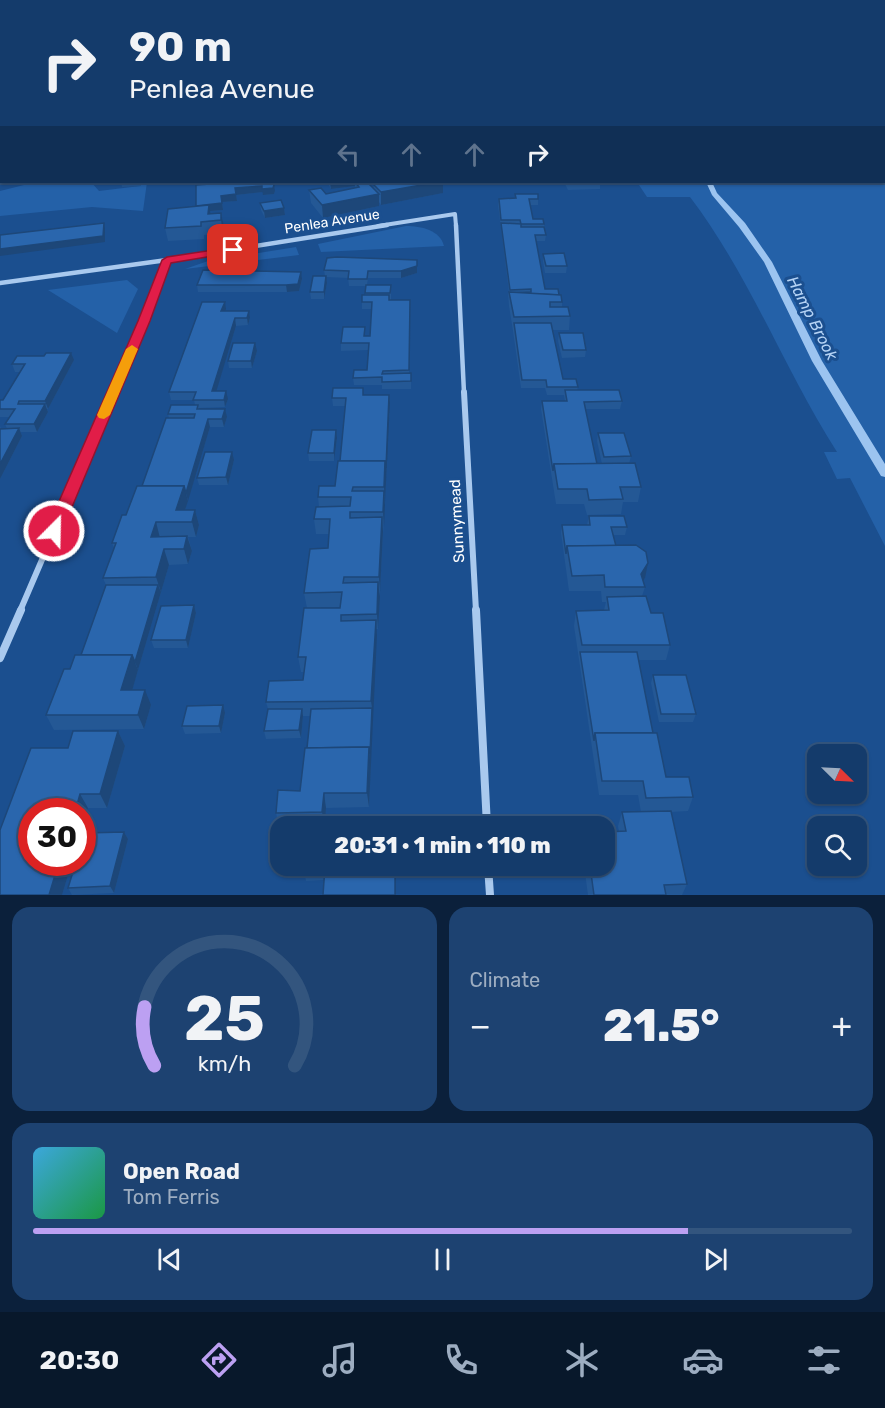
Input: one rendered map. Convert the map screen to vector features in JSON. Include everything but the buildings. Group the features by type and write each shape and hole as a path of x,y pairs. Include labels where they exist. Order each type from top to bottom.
{"street":[{"name":"Penlea Avenue","path":"0,283 167,260 455,214"},
{"name":"Sunnymead","path":"455,214 485,816"},
{"path":"0,658 144,321 167,260"},
{"path":"489,876 490,895"}],"shaded area":[{"path":"32,183 92,183 99,191 140,186 141,183 147,183 143,211 92,207 0,216 0,191"},
{"path":"638,183 885,183 885,546 850,478 837,479 824,452 837,452 731,258 711,227 690,197 647,197"},
{"path":"406,226 424,228 434,233 444,246 321,252 318,244"},
{"path":"296,247 299,255 185,269 208,261"},
{"path":"127,280 138,289 117,333 48,290"}],"waterway":[{"name":"Hamp Brook","path":"709,183 714,194 742,225 768,262 817,361 885,473"}],"slow traffic":[{"path":"104,415 132,349"}],"route":[{"path":"54,531 144,321 167,260 233,250"}]}
